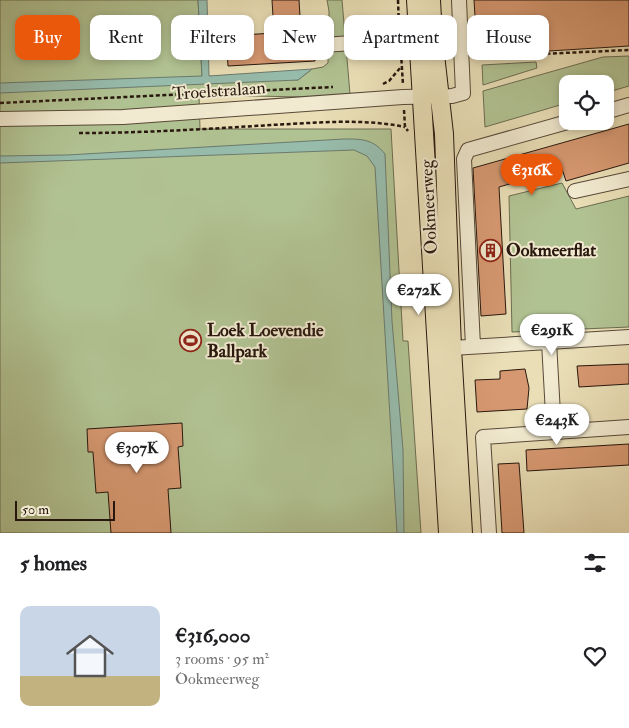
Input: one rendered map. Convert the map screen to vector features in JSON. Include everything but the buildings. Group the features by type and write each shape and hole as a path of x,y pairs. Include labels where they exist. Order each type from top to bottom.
{"main road":[{"name":"Ookmeerweg","path":"416,0 420,15"},
{"name":"Ookmeerweg","path":"429,15 431,0"},
{"name":"Ookmeerweg","path":"424,60 421,96 448,533"},
{"name":"Ookmeerweg","path":"431,60 440,97 444,142 452,348 463,533"}],"street":[{"path":"440,97 463,93 463,58 459,0"},
{"name":"Troelstralaan","path":"0,119 123,117 421,96 440,97"},
{"path":"614,109 629,105"},
{"name":"Ookmeerweg","path":"473,346 464,159 468,150 559,124"},
{"path":"575,191 629,179"},
{"path":"452,348 629,337"},
{"path":"549,342 554,432"},
{"path":"489,533 482,437 629,427"}],"path":[{"path":"463,58 629,50"},
{"path":"381,85 389,80 402,66"},
{"name":"Troelstralaan","path":"0,104 334,87"},
{"name":"Troelstralaan","path":"79,132 128,133 317,123 387,124 405,127"}],"shaded area":[{"name":"Loek Loevendie Ballpark","path":"0,0 198,0 199,15 171,15 171,60 201,60 202,76 298,80 312,69 323,67 328,63 328,60 334,60 334,15 329,15 327,0 342,0 344,60 347,60 350,94 304,97 199,95 200,129 391,129 403,341 408,341 421,533 0,533"},
{"path":"198,0 207,0 207,15 199,15"},
{"path":"629,56 629,86 614,90 614,75 559,75 559,105 485,127 483,91 603,57"},
{"path":"201,60 209,60 209,76 312,69 298,80 0,93 0,83 202,76"},
{"path":"536,62 537,68 483,85 482,65"},
{"path":"344,139 367,141 376,145 385,154 392,321 403,450 404,533 397,533 375,167 367,156 354,150 0,163 0,156 67,155"},
{"path":"562,183 576,209 629,196 629,327 512,332 509,196"}],"place":[{"name":"Ookmeerflat","path":"490,250"},
{"name":"Loek Loevendie Ballpark","path":"191,340"}]}
